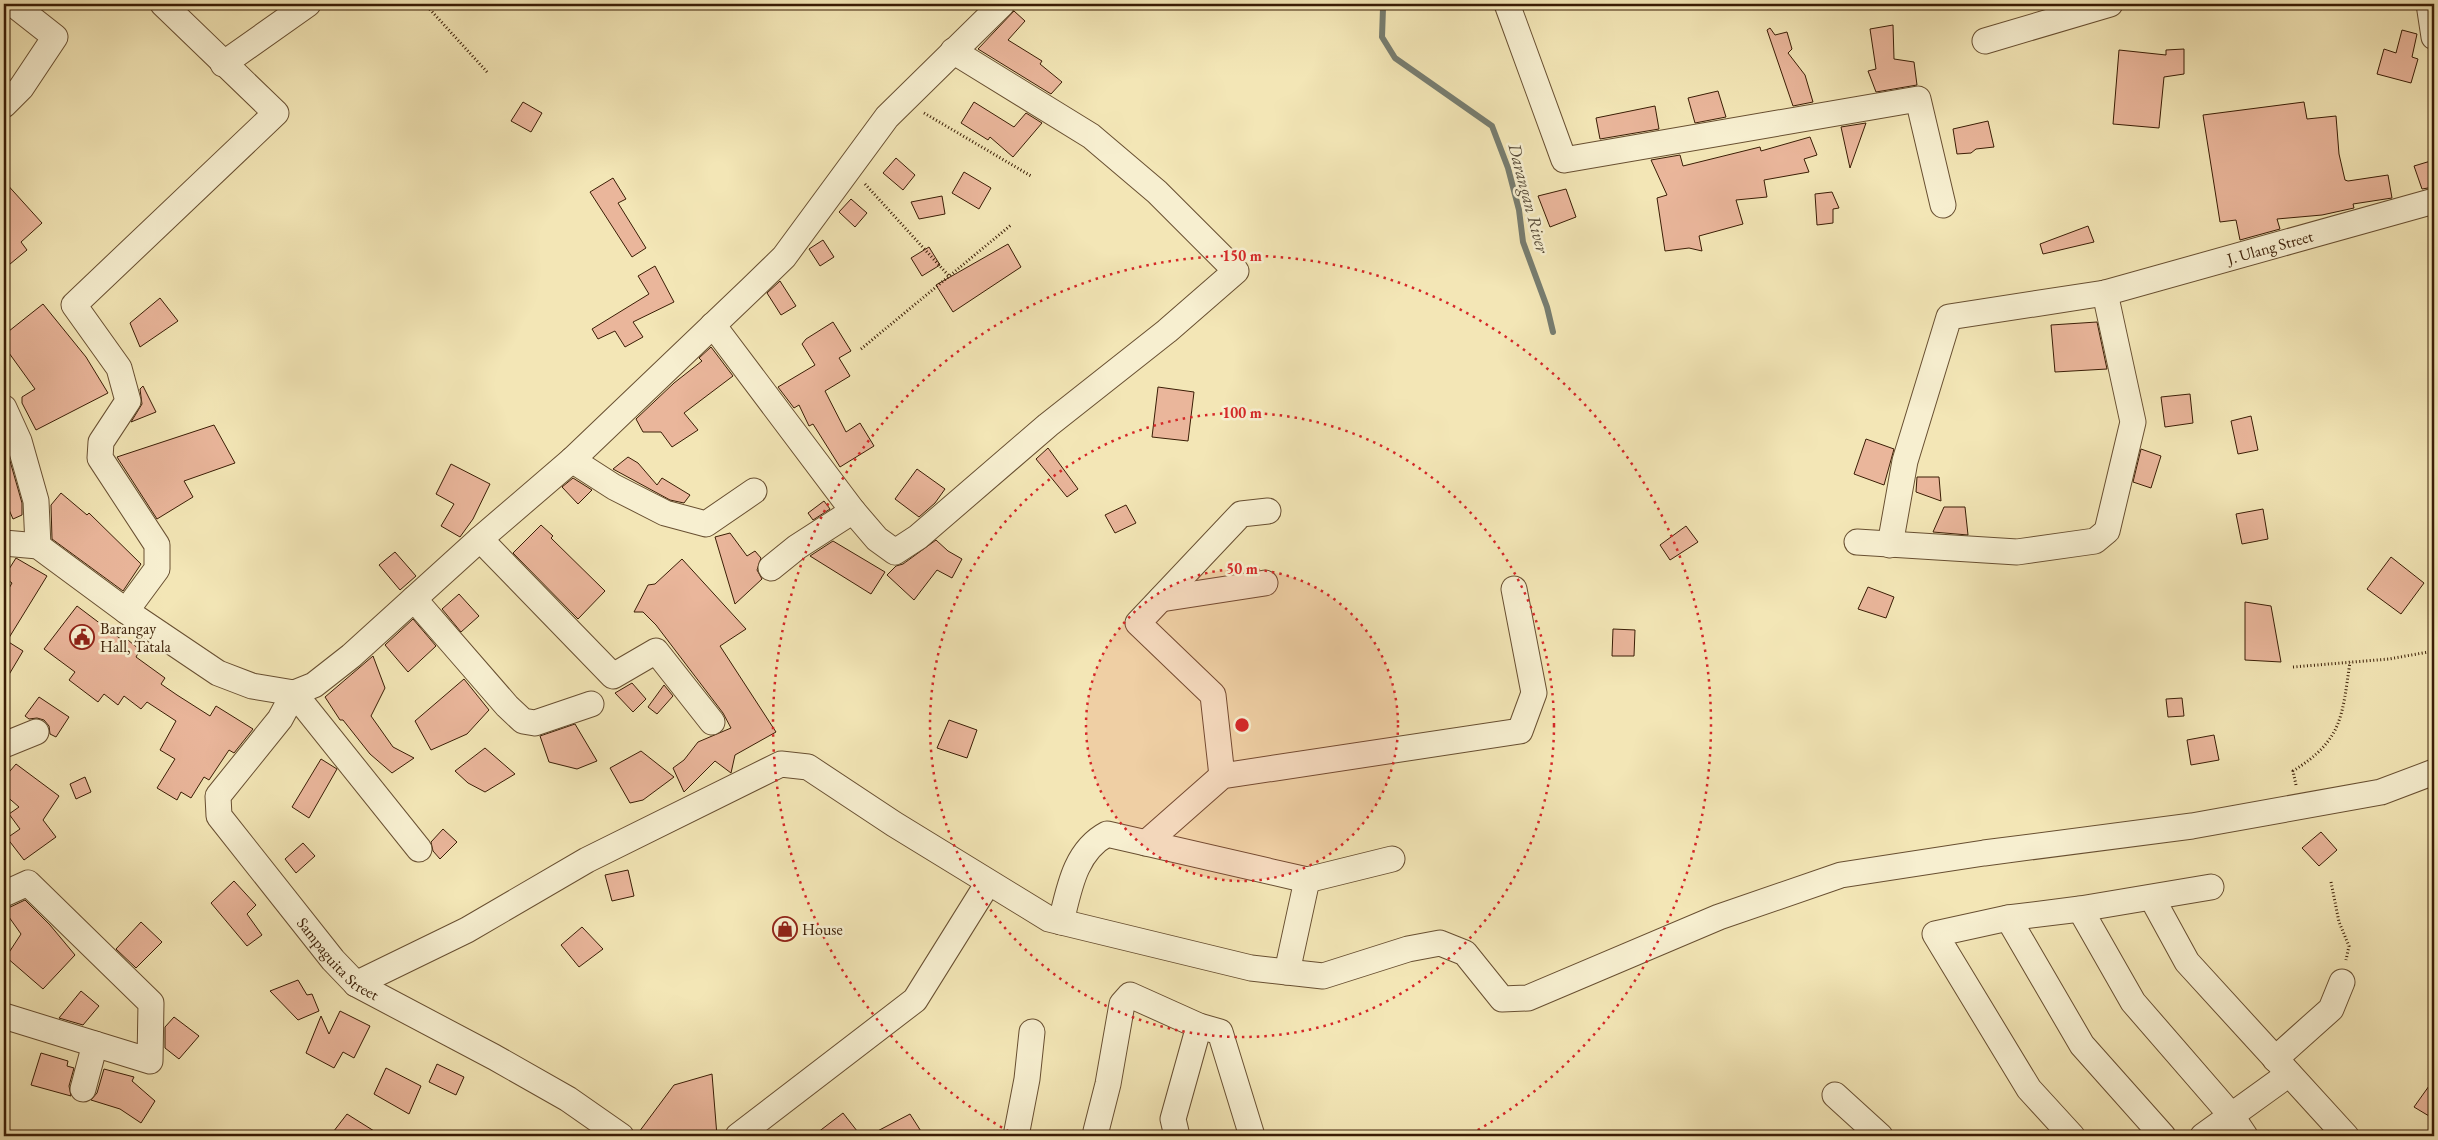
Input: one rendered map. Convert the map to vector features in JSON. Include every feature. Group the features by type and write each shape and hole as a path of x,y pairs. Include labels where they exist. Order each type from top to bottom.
{"street":[{"path":"4,105 21,88 55,37 13,4"},
{"path":"126,611 157,569 157,545 100,458 101,442 128,401 120,368 74,305 276,113 223,64 163,4"},
{"path":"223,64 308,4"},
{"path":"4,543 38,546 126,611 218,673 252,686 294,693 314,685 351,656 480,539 572,460 784,257 902,100 1002,4"},
{"path":"1507,4 1564,160 1918,99 1942,206"},
{"path":"1985,41 2110,4"},
{"path":"2429,4 2434,37"},
{"path":"713,325 853,511 877,539 896,552 918,537 1048,425 1167,331 1236,271 1157,192 1091,136 953,51"},
{"name":"J. Ulang Street","path":"1890,545 1905,461 1949,317 2105,293 2434,201"},
{"path":"1857,542 2016,552 2095,541 2107,531 2133,422 2105,293"},
{"path":"4,408 19,441 36,501 38,546"},
{"path":"572,460 614,487 665,513 706,524 754,491"},
{"path":"772,568 797,547 853,511"},
{"path":"1222,776 1213,695 1138,623 1241,514 1268,511"},
{"path":"480,539 613,676 656,651 712,722"},
{"path":"1161,599 1264,583"},
{"path":"1146,843 1222,776 1520,731 1534,693 1514,589"},
{"path":"414,599 507,706 523,721 535,723 591,704"},
{"path":"294,693 419,849"},
{"name":"Sampaguita Street","path":"294,693 280,719 218,796 219,816 333,960 356,984 551,1090 621,1136"},
{"path":"4,745 36,732"},
{"path":"356,984 467,930 595,856 781,764 808,767 894,824 1049,919 1251,968 1323,976 1408,949 1440,943 1465,953 1502,999 1528,998 1719,917 1841,875 1984,853 2192,826 2381,792 2434,772"},
{"path":"1060,922 1078,861 1098,838 1107,834 1307,880 1392,859"},
{"path":"1287,972 1307,880"},
{"path":"4,894 28,883 151,1003 150,1061 4,1016"},
{"path":"738,1136 915,1000 988,883"},
{"path":"2072,1136 2029,1090 1935,934 2008,918 2080,909 2211,887"},
{"path":"2152,898 2187,962 2346,1136"},
{"path":"2080,909 2133,1002 2231,1115 2245,1136"},
{"path":"2008,918 2082,1046 2163,1136"},
{"path":"2203,1136 2231,1115 2282,1066 2331,1009 2342,982"},
{"path":"1091,1135 1108,1084 1122,1004 1130,995 1199,1026 1220,1032 1252,1136"},
{"path":"1177,1136 1173,1119 1199,1026"},
{"path":"1016,1136 1027,1079 1032,1032"},
{"path":"83,1089 95,1044"},
{"path":"1835,1095 1880,1136"}],"path":[{"path":"425,4 488,73"},
{"path":"902,100 1031,176"},
{"path":"850,167 949,276"},
{"path":"861,349 1012,225"},
{"path":"2429,582 2434,582"},
{"path":"2293,667 2397,658 2434,652"},
{"path":"2302,806 2293,771 2313,758 2332,738 2343,708 2350,662"},
{"path":"2331,882 2339,922 2349,946 2342,982"}],"building":[{"path":"1014,11 1025,21 1008,40 1042,61 1040,64 1062,82 1051,94 978,49"},
{"path":"1893,25 1894,59 1914,62 1917,85 1876,92 1868,71 1876,69 1870,29"},
{"path":"1770,28 1775,35 1787,32 1792,49 1788,53 1805,75 1813,102 1793,106 1767,30"},
{"path":"2402,30 2417,34 2412,57 2418,59 2411,83 2377,74 2384,49 2396,53"},
{"path":"2184,49 2184,74 2164,77 2159,128 2113,124 2119,50 2166,55 2166,50"},
{"path":"1718,91 1726,117 1695,123 1688,98"},
{"path":"523,102 542,113 531,132 511,121"},
{"path":"974,102 1014,127 1026,113 1042,123 1013,157 990,137 988,140 961,123"},
{"path":"2304,102 2307,119 2336,116 2339,154 2345,180 2388,175 2392,198 2353,204 2354,208 2322,215 2277,219 2280,229 2240,240 2236,220 2220,222 2203,115"},
{"path":"1655,106 1659,129 1600,139 1596,118"},
{"path":"1988,121 1994,147 1976,149 1971,153 1957,154 1953,129"},
{"path":"1866,123 1850,168 1841,127"},
{"path":"1810,137 1817,155 1804,159 1809,172 1764,180 1767,197 1736,200 1743,224 1699,236 1702,251 1689,248 1665,251 1657,198 1667,195 1651,160 1680,155 1683,166 1760,147 1761,151"},
{"path":"896,158 915,175 903,190 883,173"},
{"path":"2434,160 2434,187 2422,189 2414,166"},
{"path":"964,172 991,188 979,209 952,193"},
{"path":"613,178 626,199 618,203 646,248 632,257 590,192"},
{"path":"4,181 42,223 21,242 27,250 4,269"},
{"path":"1566,189 1576,217 1550,227 1538,196"},
{"path":"1832,192 1839,208 1833,209 1833,223 1817,225 1815,194"},
{"path":"942,196 945,214 919,219 911,202"},
{"path":"851,199 867,213 855,227 839,212"},
{"path":"2088,226 2094,242 2043,254 2040,244"},
{"path":"823,240 834,257 820,266 809,249"},
{"path":"1008,244 1021,267 953,312 936,285"},
{"path":"929,247 940,265 922,276 911,258"},
{"path":"655,266 674,302 633,322 643,337 625,347 615,331 598,339 592,329 649,294 638,276"},
{"path":"780,281 796,306 781,315 767,293"},
{"path":"160,298 178,321 140,347 130,323"},
{"path":"43,304 86,357 108,393 36,430 22,403 22,397 35,389 9,353 4,356 4,335"},
{"path":"833,322 851,351 839,358 850,376 825,391 846,432 860,423 874,446 840,467 813,424 809,426 799,405 794,408 778,387 815,365 802,344 806,339"},
{"path":"2097,322 2107,369 2055,372 2051,325"},
{"path":"711,347 733,376 684,413 698,430 672,447 661,432 643,432 636,419 674,383 702,361 699,358"},
{"path":"143,386 156,412 131,422 142,404 140,389"},
{"path":"1158,387 1194,392 1188,441 1152,437"},
{"path":"2190,394 2193,423 2165,427 2161,397"},
{"path":"2251,416 2258,450 2238,454 2231,421"},
{"path":"214,425 235,463 184,481 193,497 157,519 117,457"},
{"path":"1866,439 1894,449 1884,485 1854,474"},
{"path":"1048,448 1078,489 1067,497 1036,459"},
{"path":"2141,449 2161,456 2151,488 2133,482"},
{"path":"4,452 10,461 22,503 22,515 13,519 4,498"},
{"path":"628,457 638,463 657,485 662,478 690,495 684,503 670,500 613,469"},
{"path":"451,464 490,484 473,519 460,537 441,526 454,504 436,494"},
{"path":"917,469 945,489 935,503 919,517 895,499"},
{"path":"1917,477 1939,477 1941,501 1916,492"},
{"path":"573,478 592,490 578,504 562,487"},
{"path":"61,493 87,515 89,513 141,564 123,591 52,539 51,505"},
{"path":"824,501 830,509 813,520 808,513"},
{"path":"1126,505 1136,523 1115,533 1105,515"},
{"path":"1944,507 1965,507 1968,535 1933,532"},
{"path":"2263,509 2268,539 2242,544 2236,514"},
{"path":"541,525 553,536 551,538 605,591 578,619 513,553"},
{"path":"1686,526 1698,542 1670,560 1660,545"},
{"path":"730,533 747,556 755,551 761,558 757,570 762,579 735,604 715,537"},
{"path":"936,540 948,551 962,559 952,578 937,570 914,600 887,575 896,566 903,564"},
{"path":"833,541 885,572 871,594 810,556"},
{"path":"395,552 416,576 400,590 379,565"},
{"path":"2391,557 2424,583 2401,614 2367,589"},
{"path":"16,558 47,576 7,641 23,651 4,683 4,597 12,583 4,577"},
{"path":"682,559 746,629 720,646 776,732 735,755 731,773 715,761 684,792 673,768 684,760 698,742 731,728 723,713 656,625 643,612 634,612 648,585 655,584"},
{"path":"1868,587 1894,597 1886,618 1858,609"},
{"path":"459,594 479,616 461,632 442,609"},
{"path":"2245,602 2271,606 2281,662 2245,660"},
{"path":"77,606 126,643 128,640 140,650 136,657 165,678 161,684 210,716 216,706 253,729 234,753 229,750 209,780 204,777 191,798 181,792 177,800 157,788 175,759 160,750 176,721 147,702 141,709 124,696 118,705 104,694 98,702 69,680 75,672 44,649"},
{"path":"413,619 436,646 408,672 385,645"},
{"path":"1613,629 1635,630 1634,656 1612,656"},
{"path":"373,656 385,688 371,716 393,747 414,758 392,773 370,754 343,720 340,720 325,697"},
{"path":"464,679 489,710 467,734 431,750 415,721"},
{"path":"632,683 646,699 633,712 615,693"},
{"path":"664,685 673,696 657,714 648,707"},
{"path":"39,697 69,717 56,737 50,734 49,726 44,720 37,718 29,719 25,716"},
{"path":"2182,698 2184,716 2168,717 2166,699"},
{"path":"949,720 977,730 967,758 937,748"},
{"path":"575,724 597,761 577,769 549,762 540,736"},
{"path":"2214,735 2219,760 2191,765 2187,740"},
{"path":"485,748 515,774 485,792 468,783 455,771"},
{"path":"641,751 674,777 643,800 630,803 610,768"},
{"path":"321,759 337,769 309,818 292,807"},
{"path":"16,764 59,796 43,820 56,837 24,860 7,838 20,829 9,814 19,807 4,794 4,778"},
{"path":"85,777 91,792 76,799 70,784"},
{"path":"443,829 457,842 440,859 433,851 431,842"},
{"path":"2321,832 2337,850 2319,866 2302,848"},
{"path":"303,843 315,856 296,873 285,859"},
{"path":"628,870 634,896 612,901 605,875"},
{"path":"234,881 256,905 247,914 262,935 247,946 211,903"},
{"path":"25,900 50,925 75,955 43,989 6,957 21,934 4,910"},
{"path":"141,922 162,942 136,968 116,949"},
{"path":"582,927 603,949 579,967 561,945"},
{"path":"298,980 307,995 312,994 319,1011 298,1020 270,991"},
{"path":"81,991 99,1006 83,1025 59,1018"},
{"path":"340,1011 370,1026 354,1058 343,1052 334,1068 306,1053 321,1016 329,1034"},
{"path":"174,1017 199,1036 179,1059 165,1048 165,1027"},
{"path":"41,1053 68,1061 67,1066 74,1068 69,1086 71,1096 31,1085"},
{"path":"437,1064 464,1077 456,1095 429,1082"},
{"path":"386,1068 421,1086 409,1114 374,1094"},
{"path":"104,1069 134,1077 132,1081 155,1101 141,1123 120,1109 91,1100 97,1093"},
{"path":"712,1074 717,1136 636,1136 674,1085"},
{"path":"2434,1079 2434,1119 2414,1107"},
{"path":"843,1113 861,1136 813,1136"},
{"path":"347,1114 382,1136 330,1136"},
{"path":"910,1114 924,1136 868,1136"}],"waterway":[{"name":"Darangan River","path":"1381,4 1383,8 1382,37 1395,58 1492,126 1508,168 1519,210 1523,242 1547,307 1553,332"}],"place":[{"name":"Barangay Hall, Tatala","path":"82,637"},
{"name":"House","path":"785,929"}]}
